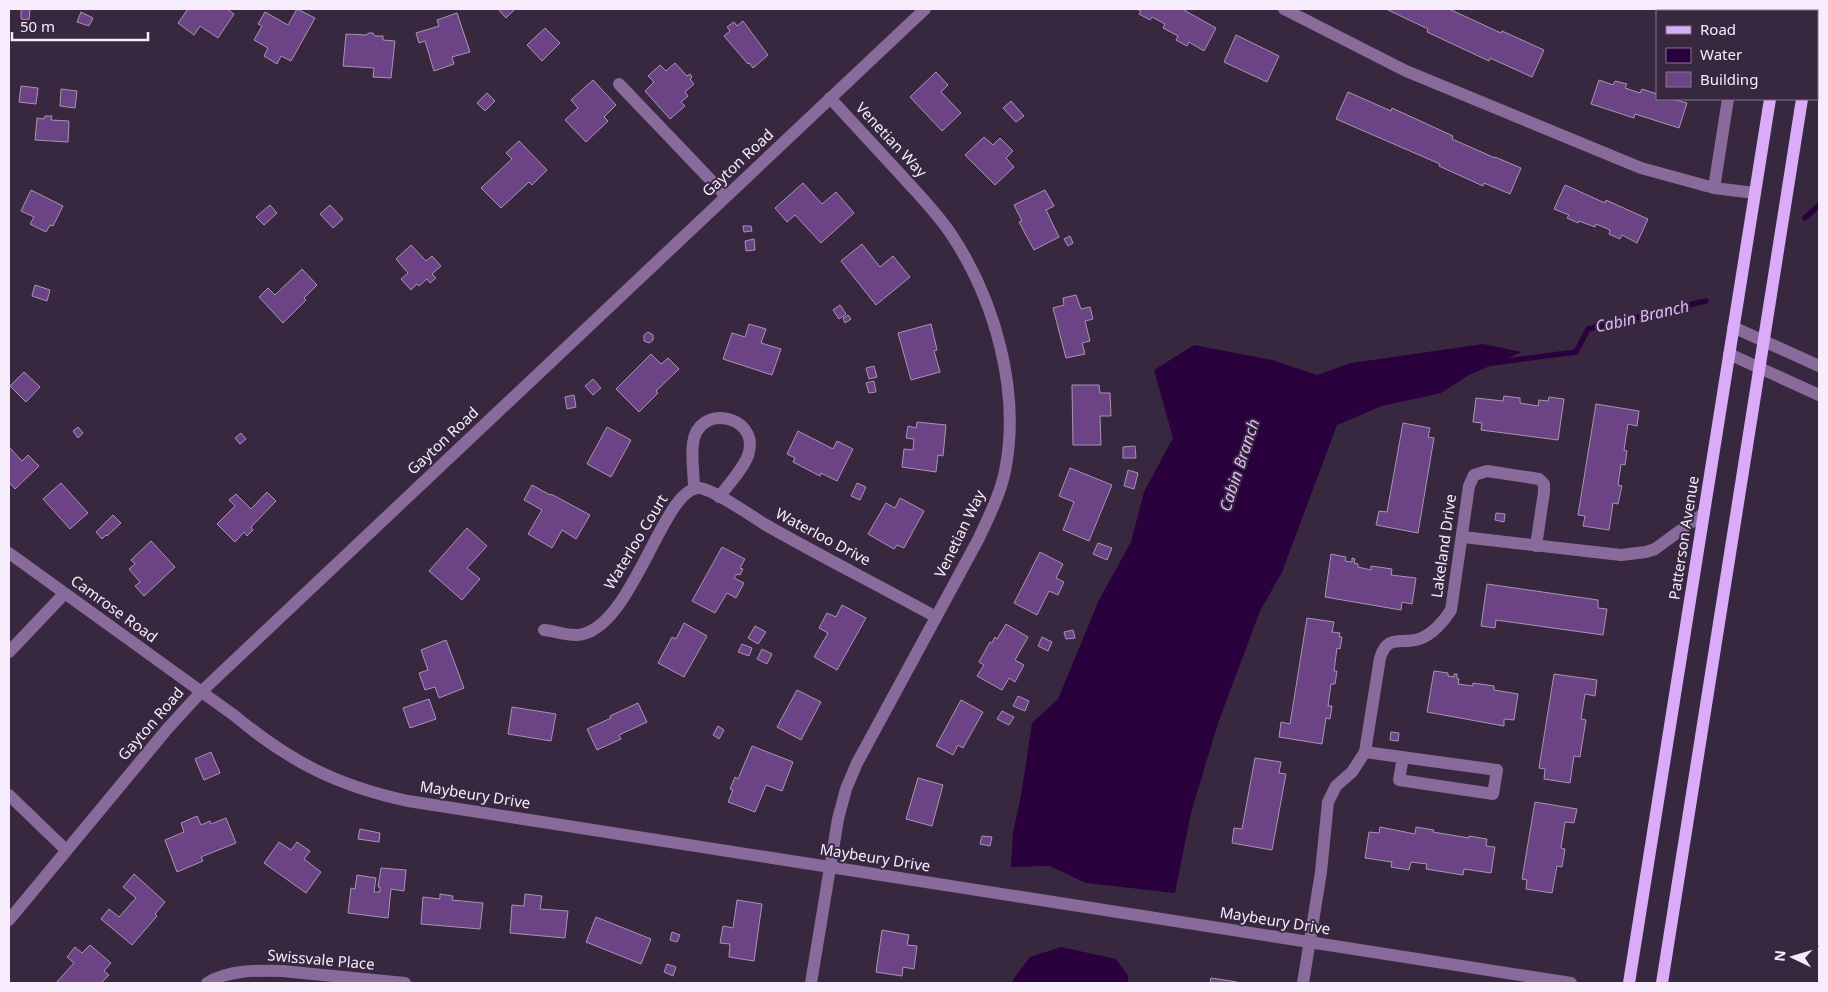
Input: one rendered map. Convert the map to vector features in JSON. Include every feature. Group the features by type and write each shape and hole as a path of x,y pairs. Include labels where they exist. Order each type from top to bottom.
{"main road":[{"name":"Patterson Avenue","path":"1629,983 1770,100"},
{"path":"1662,983 1802,100"}],"street":[{"name":"Gayton Road","path":"9,920 168,728 201,692 925,9"},
{"path":"1284,9 1406,71 1642,168 1714,188 1755,193"},
{"path":"619,84 726,196"},
{"name":"Venetian Way","path":"811,983 838,819 850,780 857,763 979,538 996,501 1004,472 1010,421 1004,363 980,288 967,259 933,210 830,98"},
{"path":"1714,188 1728,100"},
{"path":"1734,327 1819,366"},
{"path":"1729,354 1819,395"},
{"path":"694,489 693,442 698,430 707,421 715,418 728,418 744,430 748,437 749,452 719,497"},
{"name":"Lakeland Drive","path":"1303,983 1321,872 1328,802 1336,786 1358,765 1364,752 1382,652 1385,647 1395,640 1418,639 1429,634 1446,618 1451,610 1469,486 1474,475 1487,471 1539,479 1544,484 1536,546"},
{"name":"Waterloo Drive","path":"694,489 706,490 767,526 936,617"},
{"name":"Waterloo Court","path":"544,630 578,635 598,626 607,619 629,588 674,508 683,495 694,489"},
{"path":"1463,537 1621,555 1655,549 1704,513"},
{"name":"Camrose Road","path":"9,553 201,692"},
{"path":"9,652 64,594"},
{"name":"Maybeury Drive","path":"201,692 258,735 297,761 335,780 375,794 408,801 1571,983"},
{"path":"1364,752 1403,757 1497,770 1493,794 1399,780 1403,757"},
{"path":"9,795 66,850"},
{"name":"Swissvale Place","path":"206,983 231,975 264,970 282,970 405,983"}],"water":[{"path":"1483,344 1522,352 1469,375 1441,393 1382,406 1337,425 1282,572 1260,611 1218,723 1191,813 1175,893 1086,883 1050,866 1011,867 1013,832 1021,796 1032,723 1058,699 1099,600 1131,542 1144,492 1173,438 1154,370 1194,345 1272,360 1317,375 1351,363"},
{"path":"1061,947 1116,959 1128,976 1128,983 1012,983 1030,957"}],"building":[{"path":"21,9 30,9 29,20 21,19"},
{"path":"188,9 227,9 234,14 218,38 200,26 194,35 178,23"},
{"path":"297,9 315,18 291,61 281,56 277,64 264,56 268,48 254,40 262,26 258,24 265,12 288,25"},
{"path":"498,9 515,9 506,18"},
{"path":"1136,9 1182,9 1216,28 1204,51 1189,42 1187,46 1176,40 1178,36 1163,28 1165,24 1152,17 1150,20 1139,14 1141,11"},
{"path":"1386,9 1449,9 1544,50 1532,77 1490,58 1489,61 1427,32 1428,29"},
{"path":"81,12 93,18 89,26 77,22"},
{"path":"457,13 470,52 452,57 454,64 434,71 425,41 419,43 416,33 439,26 437,20"},
{"path":"743,21 768,55 753,68 724,36 730,31 727,27 734,22 737,26"},
{"path":"545,28 560,43 542,61 527,45"},
{"path":"373,33 375,36 383,36 383,40 395,41 391,78 373,77 374,68 343,66 346,34 366,35"},
{"path":"1236,35 1279,56 1267,82 1224,62"},
{"path":"675,63 687,76 690,74 692,77 690,79 694,84 685,92 688,96 681,102 685,106 670,119 645,91 654,82 648,76 660,65 666,71"},
{"path":"936,72 948,85 941,92 961,113 942,131 910,97"},
{"path":"593,80 616,105 604,117 608,121 586,142 565,120 578,108 571,100"},
{"path":"1599,80 1613,85 1615,81 1627,84 1625,88 1640,93 1642,89 1656,94 1656,100 1676,100 1687,103 1679,128 1635,114 1634,118 1591,104"},
{"path":"21,86 38,88 36,104 19,102"},
{"path":"61,89 77,91 75,108 60,106"},
{"path":"1348,92 1391,111 1392,108 1453,136 1452,139 1521,168 1510,194 1484,183 1483,186 1439,166 1440,164 1336,119"},
{"path":"487,93 495,101 485,111 477,103"},
{"path":"1011,101 1024,116 1016,122 1003,108"},
{"path":"45,116 52,116 51,120 69,121 68,142 35,140 37,118 44,119"},
{"path":"984,137 993,145 1000,138 1013,151 1006,158 1014,167 995,185 965,155"},
{"path":"519,141 547,170 532,185 529,182 501,208 481,188 512,159 506,153"},
{"path":"803,183 822,204 836,192 854,213 821,243 795,215 787,222 775,208"},
{"path":"1565,185 1605,203 1606,200 1648,219 1637,243 1622,235 1620,239 1609,234 1610,230 1596,224 1595,227 1579,221 1578,223 1567,218 1569,215 1554,209"},
{"path":"31,190 63,206 53,226 50,225 46,232 30,224 34,217 21,211"},
{"path":"1045,190 1054,206 1046,210 1059,237 1034,250 1019,222 1022,221 1014,205"},
{"path":"270,205 277,213 264,225 256,217"},
{"path":"330,205 343,219 333,228 320,214"},
{"path":"743,226 751,226 752,231 744,232"},
{"path":"1070,236 1073,243 1068,246 1064,239"},
{"path":"754,239 755,250 746,251 745,241"},
{"path":"862,244 880,267 893,256 910,277 876,305 841,261"},
{"path":"411,245 426,261 432,256 441,266 432,274 436,278 430,283 427,279 419,286 417,284 411,290 401,279 408,273 396,259"},
{"path":"302,269 317,285 304,298 306,300 283,323 259,297 268,288 275,295"},
{"path":"35,285 50,290 47,301 32,296"},
{"path":"1076,295 1081,309 1090,307 1093,319 1085,321 1090,341 1082,343 1085,354 1066,358 1053,308 1064,305 1063,298"},
{"path":"840,305 846,314 839,319 833,310"},
{"path":"848,315 851,319 845,323 843,318"},
{"path":"749,324 766,329 761,343 781,349 772,375 723,359 732,333 745,337"},
{"path":"931,324 937,350 934,351 940,372 911,380 898,333"},
{"path":"648,332 653,335 653,340 649,343 644,341 644,335"},
{"path":"651,354 661,364 668,358 679,369 656,391 658,393 639,412 616,389"},
{"path":"874,366 877,377 869,379 866,368"},
{"path":"24,372 40,387 26,402 10,386"},
{"path":"593,379 601,388 593,395 585,386"},
{"path":"874,381 876,392 869,393 866,383"},
{"path":"1072,385 1099,385 1100,393 1110,393 1111,416 1100,416 1101,445 1073,445"},
{"path":"574,395 576,407 567,409 565,397"},
{"path":"1504,396 1520,398 1520,403 1538,406 1539,400 1548,401 1549,397 1564,399 1558,440 1481,430 1482,423 1473,422 1476,398 1503,401"},
{"path":"1596,404 1639,411 1637,426 1628,424 1624,450 1627,451 1625,465 1621,464 1618,485 1622,486 1618,504 1613,503 1609,530 1583,526 1585,516 1578,515"},
{"path":"917,422 946,425 943,456 938,455 936,472 902,467 904,449 913,450 914,439 906,438 908,426 916,428"},
{"path":"1403,423 1430,428 1428,437 1434,438 1418,533 1376,525 1379,511 1387,512"},
{"path":"78,427 83,433 78,438 73,431"},
{"path":"607,427 631,440 611,477 587,464"},
{"path":"798,431 833,449 837,441 853,449 837,481 821,473 820,476 793,462 795,458 787,454"},
{"path":"241,433 246,439 240,444 235,438"},
{"path":"1135,446 1136,458 1123,458 1123,447"},
{"path":"9,447 22,461 28,455 39,466 15,489 9,482"},
{"path":"1070,468 1112,485 1089,541 1063,530 1074,502 1059,496"},
{"path":"1128,470 1138,473 1134,489 1124,486"},
{"path":"61,483 88,513 70,529 43,499"},
{"path":"857,483 866,487 860,500 851,496"},
{"path":"532,485 590,515 576,539 562,530 552,548 528,534 542,510 524,500"},
{"path":"267,492 276,501 251,527 253,530 247,536 244,532 235,542 217,524 235,506 229,500 236,494 251,509"},
{"path":"900,498 924,511 904,548 897,545 894,549 868,534 886,503 895,508"},
{"path":"1496,513 1505,514 1504,522 1495,520"},
{"path":"113,515 121,523 102,539 96,532"},
{"path":"467,528 487,546 467,568 480,579 462,600 429,571"},
{"path":"151,541 175,567 144,596 135,586 140,582 129,569 135,564 131,560"},
{"path":"1098,543 1112,548 1107,560 1093,554"},
{"path":"722,547 745,559 740,568 743,569 740,575 737,574 734,578 744,583 736,598 727,593 715,613 692,601"},
{"path":"1040,552 1063,564 1056,578 1064,582 1058,595 1049,591 1037,615 1014,603"},
{"path":"1331,554 1346,557 1345,561 1352,562 1352,558 1355,559 1354,563 1358,564 1358,567 1371,570 1371,566 1392,569 1391,575 1416,578 1412,604 1402,602 1401,610 1325,597"},
{"path":"1487,584 1598,600 1598,608 1607,609 1603,635 1496,620 1495,628 1481,626"},
{"path":"842,605 866,618 837,670 814,657 828,633 819,628 827,613 836,617"},
{"path":"1307,618 1334,622 1332,632 1340,633 1339,637 1342,637 1340,649 1337,648 1334,671 1337,671 1335,684 1331,684 1328,706 1332,706 1330,719 1326,718 1322,744 1279,737 1281,722 1290,724"},
{"path":"684,623 707,636 684,677 658,663 672,637 676,639"},
{"path":"1006,624 1028,637 1015,660 1024,665 1015,682 1009,678 1002,690 977,676 984,665 979,662 990,642 992,643 995,637 997,639"},
{"path":"755,626 766,632 758,644 748,638"},
{"path":"1073,630 1075,638 1066,639 1064,632"},
{"path":"1042,637 1052,642 1048,651 1038,646"},
{"path":"446,640 464,688 439,698 435,687 425,690 419,673 428,670 421,650"},
{"path":"742,644 752,648 749,656 738,652"},
{"path":"762,649 772,654 767,664 757,659"},
{"path":"1434,671 1448,673 1448,676 1454,677 1454,674 1457,674 1458,684 1473,686 1473,683 1494,686 1494,690 1518,694 1514,720 1504,719 1504,726 1427,712"},
{"path":"1554,674 1597,680 1595,696 1585,694 1581,719 1586,720 1580,757 1574,756 1570,783 1544,779 1545,769 1539,768"},
{"path":"797,690 821,702 801,740 777,727"},
{"path":"1018,696 1029,701 1025,711 1013,706"},
{"path":"429,699 436,719 410,728 403,708"},
{"path":"961,700 983,712 963,748 958,745 953,755 936,746"},
{"path":"638,703 647,722 619,735 621,739 597,750 587,729"},
{"path":"512,707 556,714 551,741 508,734"},
{"path":"1002,711 1014,717 1009,725 997,719"},
{"path":"718,726 724,730 719,739 713,735"},
{"path":"1391,732 1399,733 1398,741 1390,740"},
{"path":"752,746 793,762 782,791 766,785 755,812 728,802 733,790 730,789 735,777 738,779"},
{"path":"211,752 220,773 204,780 195,759"},
{"path":"1255,758 1281,762 1279,773 1286,774 1272,850 1232,843 1234,828 1242,829"},
{"path":"918,778 943,785 932,826 906,819"},
{"path":"1535,802 1577,809 1574,823 1565,822 1561,848 1565,849 1562,867 1557,866 1552,893 1526,889 1527,880 1522,879"},
{"path":"197,816 201,825 210,821 211,824 226,818 236,843 201,857 203,861 177,872 165,840 184,832 181,823"},
{"path":"1380,827 1415,834 1416,827 1434,830 1433,832 1487,839 1486,846 1495,847 1491,873 1464,869 1463,875 1426,869 1427,864 1411,862 1409,870 1391,867 1392,862 1365,858 1369,832 1379,833"},
{"path":"360,829 380,833 379,842 358,839"},
{"path":"982,836 992,837 990,846 980,844"},
{"path":"279,842 291,850 297,842 310,851 304,859 321,872 306,893 264,863"},
{"path":"381,868 406,870 404,891 391,889 388,918 348,913 351,888 355,889 357,875 376,878 374,892 380,892 380,887 378,887"},
{"path":"134,874 165,902 155,914 157,916 132,945 101,919 109,909 119,917 136,898 123,887"},
{"path":"440,894 453,896 452,900 483,903 480,929 421,924 423,897 440,899"},
{"path":"525,894 542,896 540,909 568,911 565,938 510,933 512,905 524,906"},
{"path":"737,900 762,904 754,961 729,957 730,944 720,943 723,926 733,928"},
{"path":"596,917 651,939 641,964 586,942"},
{"path":"882,930 909,935 907,945 917,946 914,969 903,967 902,976 876,972"},
{"path":"672,932 680,935 677,942 670,940"},
{"path":"90,945 111,963 104,971 109,975 101,983 56,983 74,963 67,957 75,947 82,953"},
{"path":"667,964 676,967 673,976 664,972"},
{"path":"1211,978 1237,982 1237,983 1210,983"}],"waterway":[{"name":"Cabin Branch","path":"1805,218 1819,205"},
{"name":"Cabin Branch","path":"1492,363 1576,352 1588,329 1706,301"}]}
